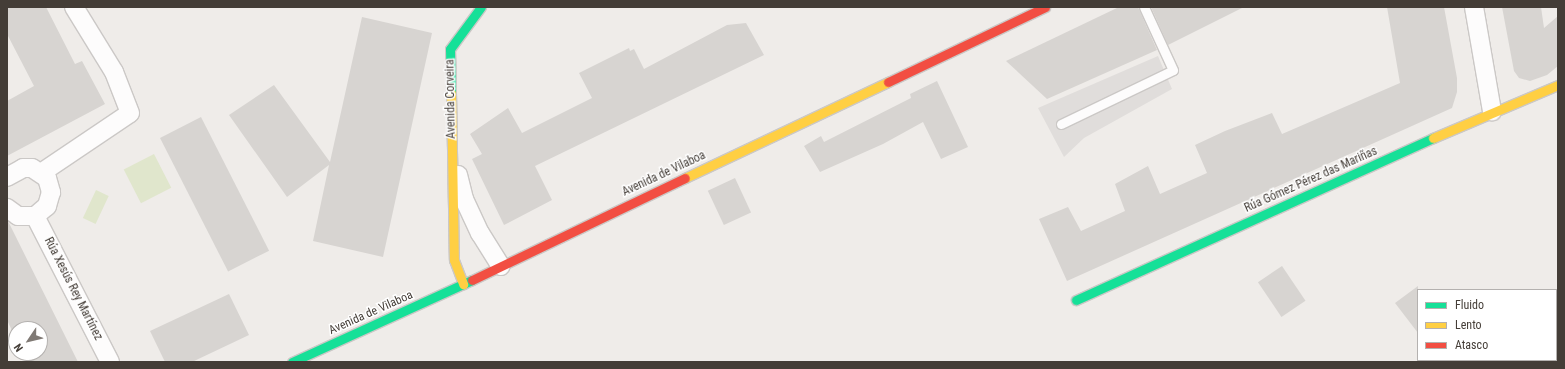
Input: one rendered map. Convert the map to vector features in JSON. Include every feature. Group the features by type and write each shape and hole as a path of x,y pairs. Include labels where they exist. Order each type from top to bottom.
{"main road":[{"name":"Avenida Corveira","path":"463,284 454,260 450,49 481,7"},
{"name":"Avenida de Vilaboa","path":"292,362 311,358 1045,7"},
{"name":"Rúa Gómez Pérez das Mariñas","path":"1076,300 1492,111 1558,85"}],"street":[{"path":"42,173 130,113 114,72 74,7"},
{"path":"1474,7 1492,111"},
{"name":"Avenida Corveira","path":"452,153 464,199 480,233 501,266"},
{"path":"7,177 23,168 42,173 50,185 50,200 47,206 35,216 18,216 7,208"},
{"name":"Rúa Xesús Rey Martínez","path":"35,216 110,362"},
{"path":"453,238 460,228 469,226 480,233"}],"lane":[{"path":"1061,124 1173,70 1144,7"}],"green space":[{"path":"154,154 171,188 141,203 124,169"},
{"path":"96,190 109,196 96,224 83,218"}],"shaded area":[{"path":"1158,56 1172,89 1084,138 1064,157 1038,108"}],"building":[{"path":"7,7 46,7 75,64 82,61 105,104 7,156 7,101 34,86 7,34"},
{"path":"1119,7 1138,7 1157,50 1047,99 1006,61"},
{"path":"1151,7 1244,7 1168,45"},
{"path":"1387,7 1444,7 1457,78 1457,92 1452,108 1067,281 1039,219 1068,207 1081,231 1125,211 1115,184 1148,166 1160,194 1207,173 1195,145 1225,131 1272,113 1282,134 1400,83"},
{"path":"1502,7 1541,7 1544,28 1558,16 1558,66 1547,75 1530,81 1519,78 1514,71"},
{"path":"362,17 432,33 383,257 313,241 329,165 287,197 229,115 274,85 330,162"},
{"path":"746,23 764,55 535,166 552,200 504,225 472,159 482,154 470,134 508,108 522,133 592,98 579,73 629,48 630,51 634,49 644,69 727,25"},
{"path":"937,81 968,147 941,159 923,122 883,144 820,172 804,146 821,136 824,142 911,98 910,94"},
{"path":"201,117 269,251 228,272 160,138"},
{"path":"735,178 751,212 724,225 708,191"},
{"path":"7,221 78,362 27,362 48,361 48,321 8,322"},
{"path":"1282,266 1305,301 1281,317 1258,282"},
{"path":"1418,286 1417,332 1395,303"},
{"path":"229,294 249,335 192,362 165,362 150,331"}],"traffic: fast":[{"path":"451,93 450,49 481,7"},
{"path":"1076,300 1433,138"},
{"path":"292,362 472,280"}],"traffic: slow":[{"path":"685,178 888,82"},
{"path":"1433,138 1558,85"},
{"path":"451,93 454,260 463,284"}],"traffic: jam":[{"path":"888,82 1045,7"},
{"path":"472,280 685,178"}]}
